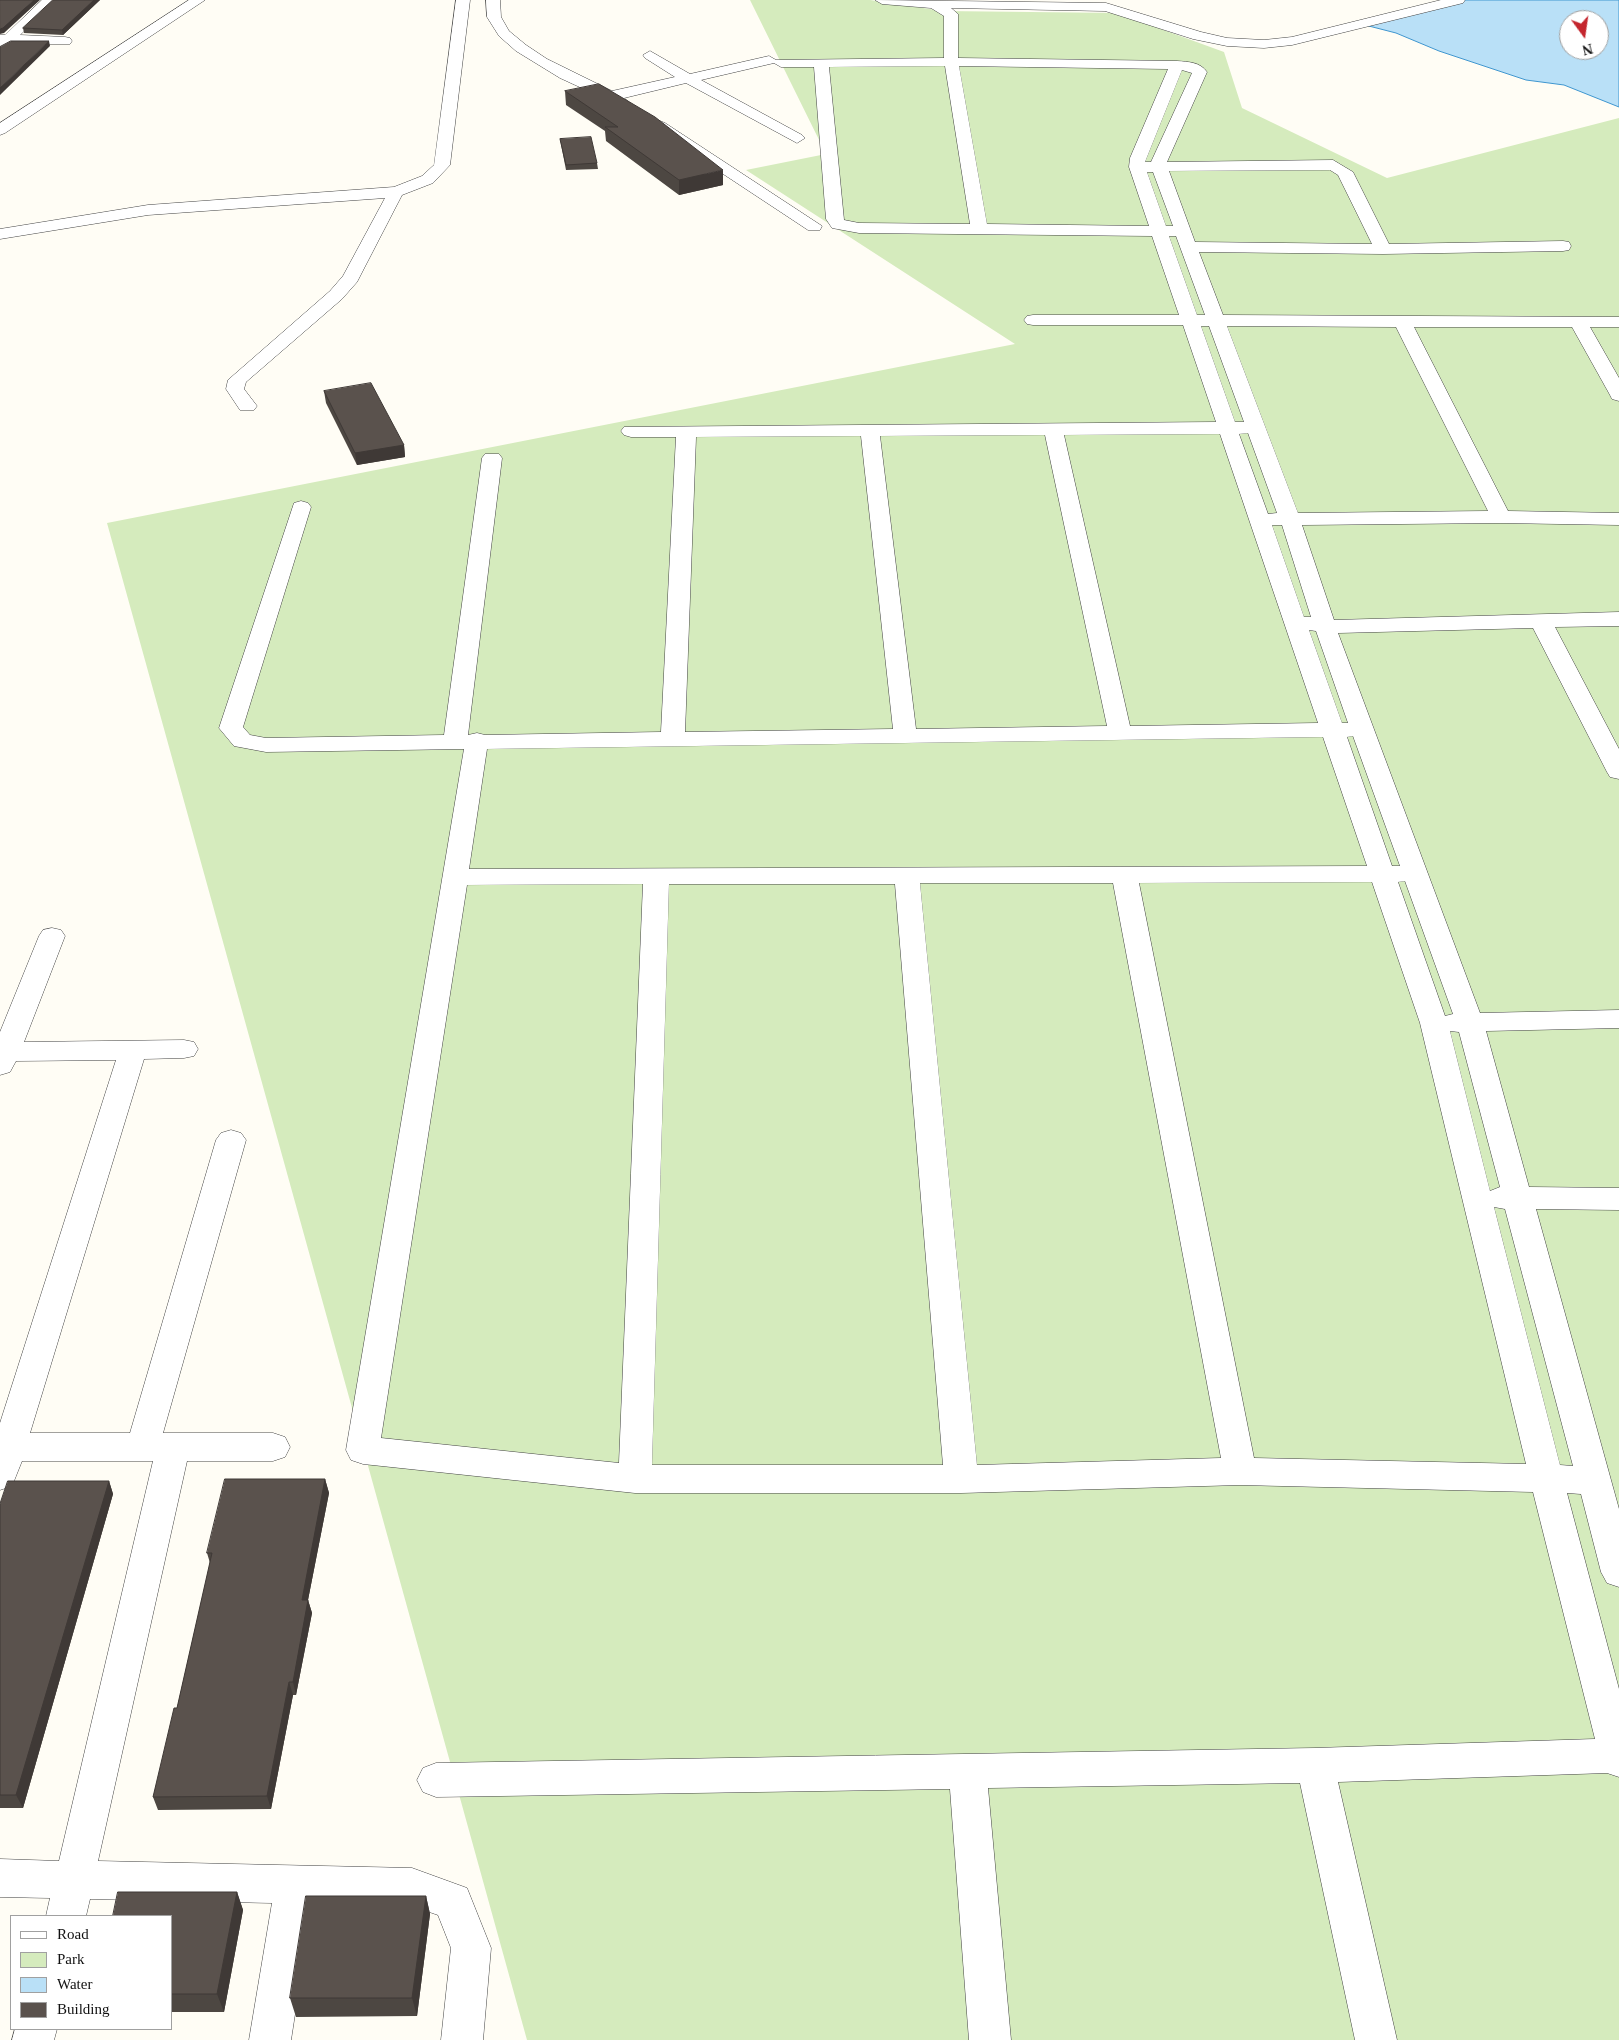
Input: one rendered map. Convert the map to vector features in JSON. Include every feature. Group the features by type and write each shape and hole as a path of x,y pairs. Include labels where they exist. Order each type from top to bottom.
{"street":[{"path":"3,41 50,0"},
{"path":"0,130 198,0"},
{"path":"0,234 148,210 396,192 417,186 436,175 442,165 463,0"},
{"path":"494,0 495,19 501,31 531,56 611,96 814,226"},
{"path":"882,0 934,4 1106,7 1198,36 1227,42 1264,44 1292,41 1458,0"},
{"path":"934,4 951,14 950,62 979,228"},
{"path":"1160,23 1165,8"},
{"path":"3,41 65,41"},
{"path":"650,55 687,78 797,138"},
{"path":"436,1780 1315,1765 1619,1756 1546,1478 1434,1023 1228,428 1202,319 1177,236 1148,167 1138,158 1178,65 775,62 687,78 611,96"},
{"path":"821,62 834,219 838,224 859,228 979,228 1177,236 1383,249 1563,246"},
{"path":"1148,167 1333,165 1345,172 1383,249"},
{"path":"247,406 235,389 237,380 336,295 351,278 396,192"},
{"path":"1202,319 1255,428 1290,519 1325,627 1470,1023 1619,1572"},
{"path":"1033,320 1202,319 1403,323 1619,322"},
{"path":"1578,322 1619,395"},
{"path":"1403,323 1501,517"},
{"path":"631,431 1255,428"},
{"path":"1052,429 1120,732"},
{"path":"673,738 686,430"},
{"path":"870,430 905,735"},
{"path":"492,458 455,877 363,1450 634,1479 961,1479 1240,1471 1594,1480"},
{"path":"301,507 231,728 242,741 266,745 1364,730"},
{"path":"1261,519 1501,517 1619,519"},
{"path":"1294,620 1325,627 1619,619"},
{"path":"1540,620 1619,772"},
{"path":"1124,874 1240,1471"},
{"path":"455,877 1416,874"},
{"path":"907,876 961,1479"},
{"path":"634,1479 656,877"},
{"path":"52,936 2,1057 184,1049"},
{"path":"1434,1023 1619,1019"},
{"path":"133,1050 3,1457 158,1448 273,1447"},
{"path":"66,1915 75,1880 158,1448 231,1140"},
{"path":"1478,1198 1619,1199"},
{"path":"1315,1765 1376,2040"},
{"path":"968,1770 990,2040"},
{"path":"0,1878 412,1887 453,1901 471,1948 462,2040"},
{"path":"270,2040 295,1884"}],"green space":[{"path":"750,0 870,0 943,11 1117,13 1224,52 1242,108 1387,178 1619,118 1619,2040 527,2040 107,523 1015,344 746,170 826,154"}],"water":[{"path":"1458,0 1619,0 1619,107 1564,85 1526,80 1439,51 1396,33 1361,24"}],"building":[{"path":"0,0 34,0 0,29"},
{"path":"53,0 94,0 62,30 23,28"},
{"path":"11,41 49,41 0,88 0,47"},
{"path":"599,84 655,117 723,170 679,180 605,127 618,127 565,91"},
{"path":"591,137 597,163 566,165 560,139"},
{"path":"371,383 404,445 355,453 324,391"},
{"path":"225,1479 325,1479 302,1600 308,1600 293,1682 289,1682 267,1796 153,1797 174,1708 177,1708 212,1553 207,1553"},
{"path":"8,1481 109,1481 16,1795 0,1795 0,1504"},
{"path":"118,1892 237,1892 217,1994 172,1994 172,1915 113,1915"},
{"path":"306,1896 426,1896 412,1998 290,1998"}]}
